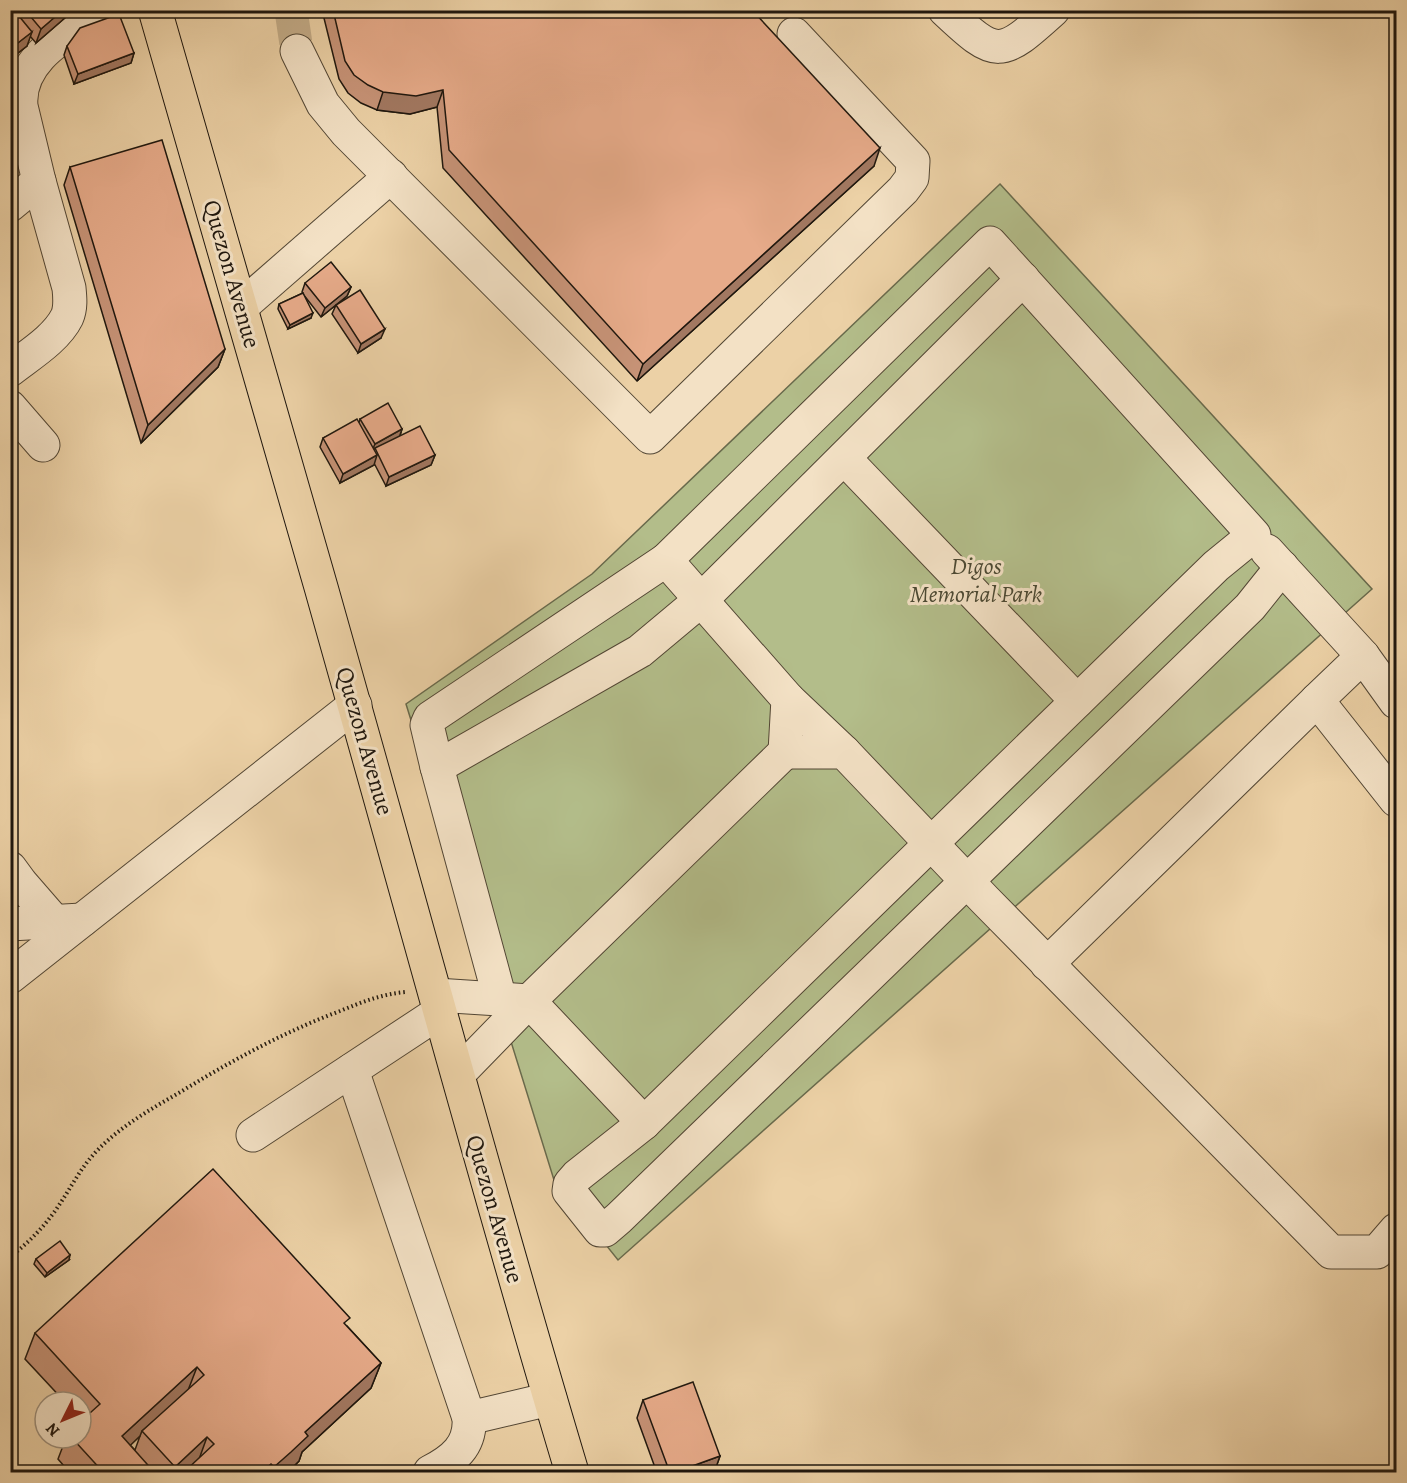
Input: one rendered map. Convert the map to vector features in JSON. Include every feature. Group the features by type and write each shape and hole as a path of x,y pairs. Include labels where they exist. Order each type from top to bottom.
{"main road":[{"name":"Quezon Avenue","path":"155,10 355,705 495,1214 572,1473"}],"street":[{"path":"10,370 58,330 66,318 70,302 69,288 21,106 22,82 40,56 55,42 101,10"},
{"path":"945,10 973,37 987,46 997,47 1021,39 1053,10"},
{"path":"297,51 323,104 346,132 650,436 903,190 912,178 913,161 794,34"},
{"path":"242,306 391,176"},
{"path":"10,205 39,181"},
{"path":"644,1122 515,1000 437,767 427,725 430,718 666,560 990,243 1363,656 1396,702"},
{"path":"437,767 640,651 701,600 1023,279"},
{"path":"10,407 43,445"},
{"path":"844,458 1077,702"},
{"path":"1254,536 1216,567 644,1122 570,1184 570,1191 600,1230 605,1230 619,1218 1250,607 1282,567"},
{"path":"666,560 788,699 844,752 966,881 1331,1252 1377,1252 1396,1230"},
{"path":"1047,964 1363,656"},
{"path":"785,752 788,699"},
{"path":"1317,700 1396,800"},
{"path":"10,977 68,920 355,705"},
{"path":"458,1074 515,1000 785,752 844,752"},
{"path":"10,868 21,883 68,920"},
{"path":"10,924 68,920"},
{"path":"253,1135 352,1070 438,1003 515,1000"},
{"path":"352,1070 469,1418 466,1442 457,1456 430,1473"},
{"path":"469,1418 550,1399"}],"path":[{"path":"10,1257 39,1233 78,1174 113,1136 151,1110 244,1054 320,1018 373,998 405,992 438,1003"}],"green space":[{"name":"Digos Memorial Park","path":"1000,184 1372,589 618,1260 554,1180 406,704 592,574"}],"building":[{"path":"10,10 14,10 32,32 10,49"},
{"path":"25,10 63,10 41,29"},
{"path":"333,10 752,10 880,148 643,364 449,150 443,90 416,96 383,92 354,75 345,61"},
{"path":"119,14 134,53 78,74 67,46 80,28"},
{"path":"162,140 225,349 148,425 70,167"},
{"path":"331,262 351,287 325,308 305,283"},
{"path":"360,290 385,329 361,344 336,305"},
{"path":"303,293 313,313 290,325 279,304"},
{"path":"388,403 402,429 375,444 360,419"},
{"path":"357,419 377,455 343,474 323,438"},
{"path":"420,426 435,455 389,477 375,448"},
{"path":"213,1169 350,1318 344,1323 381,1363 305,1432 308,1436 291,1452 274,1467 271,1464 261,1473 183,1473 214,1444 207,1437 175,1467 142,1431 204,1375 197,1367 122,1436 155,1473 104,1473 83,1450 93,1450 93,1410 100,1404 93,1396 93,1390 87,1390 35,1333"},
{"path":"60,1241 70,1255 47,1273 36,1259"},
{"path":"693,1382 720,1456 670,1473 643,1400"}],"tunnel":[{"path":"291,10 297,51"}]}
